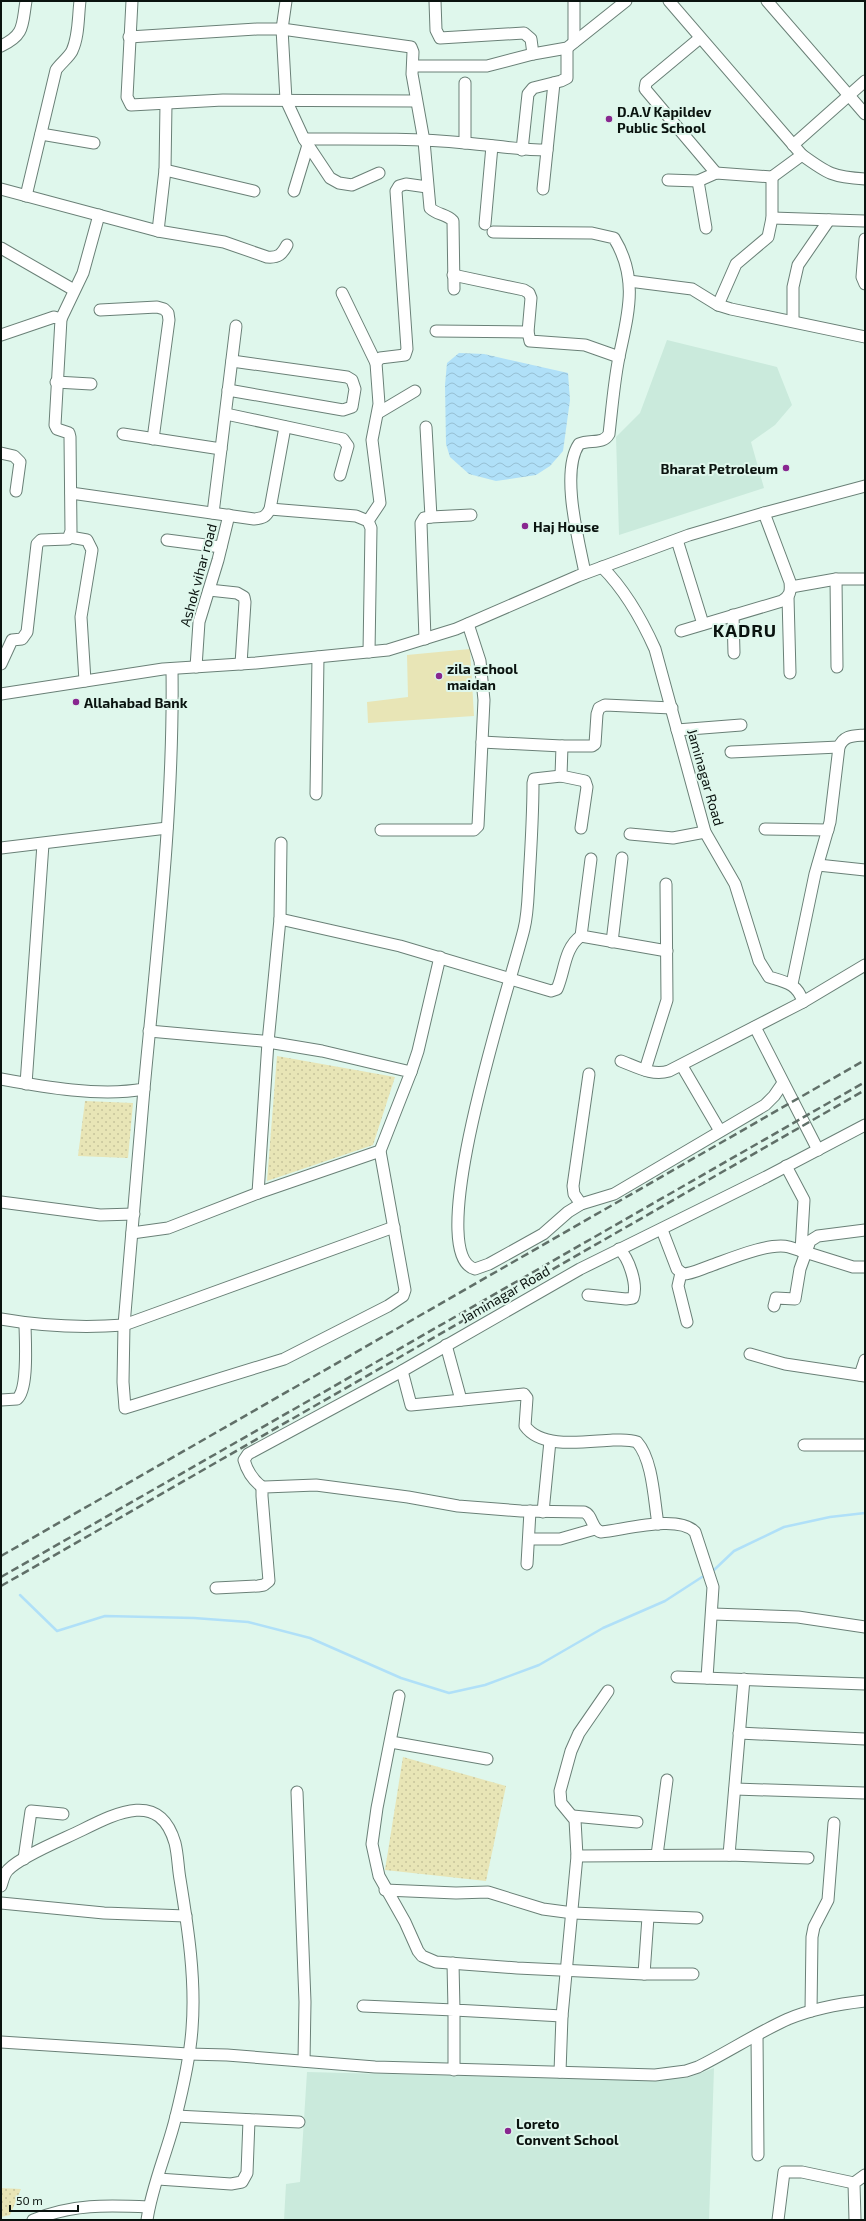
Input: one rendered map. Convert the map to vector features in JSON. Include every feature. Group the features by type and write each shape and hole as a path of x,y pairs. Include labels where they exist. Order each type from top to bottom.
{"street":[{"path":"1,46 16,37 22,30 26,1"},
{"path":"26,196 56,70 71,52 76,39 80,1"},
{"path":"132,1 127,97 131,105 224,100 416,101"},
{"path":"286,1 282,29 286,100 306,142 330,178 338,183 352,185 379,173"},
{"path":"435,1 436,30 440,38 524,33 531,39 533,54"},
{"path":"522,150 528,94 533,88 567,78 574,1"},
{"path":"413,66 487,66 571,45 626,1"},
{"path":"668,1 802,155 825,172 841,177 865,179"},
{"path":"767,1 865,114"},
{"path":"129,37 257,29 282,29 363,41 406,45 411,47 414,52 413,66 416,101 424,140 430,208 435,213 449,217 453,221 454,289"},
{"path":"700,38 646,83 645,90 716,173"},
{"path":"793,145 850,96 865,81"},
{"path":"465,83 465,143"},
{"path":"543,190 554,83"},
{"path":"158,230 165,170 166,104"},
{"path":"41,134 94,143"},
{"path":"306,142 424,140 522,150 547,150"},
{"path":"294,191 306,142"},
{"path":"485,224 492,146"},
{"path":"668,180 698,181 716,173 772,177 802,155"},
{"path":"165,170 254,191"},
{"path":"718,305 736,264 768,237 772,218 772,177"},
{"path":"698,181 706,228"},
{"path":"376,362 380,358 405,355 407,349 396,191 399,186 406,184 428,186"},
{"path":"1,189 158,230 224,242 274,258 281,255 287,245"},
{"path":"70,537 70,437 69,433 57,429 55,425 56,382 61,319 83,273 99,215"},
{"path":"772,218 865,222"},
{"path":"793,321 793,287 798,265 829,220"},
{"path":"493,232 592,233 614,238 624,254 631,302 626,334 619,357 609,434 606,439 602,441 585,442 580,444 575,455 571,495 585,573"},
{"path":"865,239 862,277 865,284"},
{"path":"1,248 74,290"},
{"path":"453,275 524,290 529,293 531,298 528,332 530,341 585,344 619,357"},
{"path":"629,281 692,289 718,305 731,309 865,337"},
{"path":"342,293 376,362 378,412 372,440 380,503 368,521"},
{"path":"100,310 157,307 164,309 168,313 169,320 153,439"},
{"path":"1,335 54,317 61,319"},
{"path":"213,513 236,326"},
{"path":"436,331 528,332"},
{"path":"228,390 343,410 352,407 355,389 352,380 347,377 232,361"},
{"path":"56,382 91,384"},
{"path":"378,412 414,391"},
{"path":"226,414 343,439 348,446 340,475"},
{"path":"71,493 213,513 262,518 267,515 270,509 285,427"},
{"path":"426,427 431,517"},
{"path":"123,434 221,449"},
{"path":"1,453 14,456 20,462 16,491"},
{"path":"1,694 172,669 318,658 388,650 468,624 585,573 677,540 764,513 865,486"},
{"path":"270,509 356,516 368,521 371,528 369,652"},
{"path":"764,513 790,592 790,673"},
{"name":"Ashok vihar road","path":"196,667 199,622 221,548 229,515"},
{"path":"425,639 420,528 424,518 471,515"},
{"path":"1,664 12,640 22,638 27,632 37,544 41,540 65,540 70,537 87,540 92,550 81,617 84,681"},
{"path":"167,540 221,548"},
{"path":"677,540 703,624"},
{"name":"Jaminagar Road","path":"602,567 617,585 648,633 662,667 677,730 705,832 735,884 759,961 769,977 792,984"},
{"path":"681,631 782,601 790,592 836,579 865,578"},
{"path":"836,579 837,667"},
{"path":"209,590 237,594 244,597 246,602 241,664"},
{"path":"733,616 734,653"},
{"path":"381,830 474,830 478,826 483,681 480,661 468,624"},
{"path":"316,794 318,658"},
{"path":"172,669 172,748 166,864 149,1031 124,1325 123,1382 125,1408 284,1359 388,1306 403,1296 404,1290 380,1151 418,1051 440,957"},
{"path":"482,742 592,746 595,744 596,714 599,708 605,705 672,708"},
{"path":"677,730 741,725"},
{"path":"802,1002 800,993 792,984 818,865 828,830 839,747 842,740 848,736 865,735"},
{"path":"561,776 562,746"},
{"path":"731,752 839,747"},
{"path":"581,828 587,787 585,781 561,776 534,779 533,818 525,928 510,978 465,1152 458,1225 463,1257 466,1264 472,1268 481,1268 543,1234 568,1212 581,1204 614,1194 764,1105 774,1096 783,1083"},
{"path":"1,848 167,828"},
{"path":"765,829 828,830"},
{"path":"630,834 673,838 705,832"},
{"path":"258,1193 268,1042 280,920 281,843"},
{"path":"26,1084 43,844"},
{"path":"612,942 622,858"},
{"path":"280,920 400,946 552,991 557,989 570,948 581,936 591,859"},
{"path":"818,865 865,870"},
{"path":"645,1070 667,1000 666,884"},
{"path":"581,936 667,951"},
{"path":"621,1061 661,1074 682,1066 802,1002 865,965"},
{"path":"757,1026 783,1083 818,1150"},
{"path":"149,1031 268,1042 322,1051 411,1072"},
{"path":"682,1066 720,1132"},
{"path":"581,1204 574,1194 573,1186 589,1074"},
{"path":"1,1079 49,1088 129,1092 144,1089"},
{"name":"Jaminagar Road","path":"262,1487 256,1482 246,1466 244,1460 248,1454 402,1371 534,1294 619,1250 662,1230 865,1125"},
{"path":"132,1233 168,1228 258,1193 380,1151"},
{"path":"774,1306 776,1298 796,1299 803,1252 804,1200 786,1166"},
{"path":"1,1202 100,1216 134,1214"},
{"path":"1,1319 25,1323 77,1327 124,1325 394,1227"},
{"path":"662,1230 677,1269 681,1273 691,1273 775,1246 785,1246 853,1267 865,1267"},
{"path":"803,1252 810,1241 818,1236 865,1230"},
{"path":"588,1295 626,1299 633,1298 634,1291 627,1258 619,1250"},
{"path":"681,1273 678,1286 687,1322"},
{"path":"1,1400 17,1399 22,1393 25,1323"},
{"path":"446,1345 461,1400"},
{"path":"750,1354 785,1364 862,1376 865,1360"},
{"path":"402,1371 411,1405 524,1394 527,1398 525,1426 534,1435 550,1441 625,1440 637,1442 644,1454 651,1476 658,1524"},
{"path":"544,1512 550,1441"},
{"path":"804,1445 865,1445"},
{"path":"216,1588 264,1586 268,1581 262,1487 316,1485 408,1497 446,1505 544,1512 587,1513 595,1529"},
{"path":"528,1564 530,1511"},
{"path":"529,1539 560,1539 595,1529 605,1531 658,1524 676,1524 692,1529 695,1532 712,1579 713,1614 708,1650 707,1678"},
{"path":"713,1614 798,1617 865,1627"},
{"path":"677,1677 865,1684"},
{"path":"729,1855 744,1679"},
{"path":"560,2072 562,2016 573,1913 577,1856 576,1825 573,1816 562,1806 560,1799 565,1766 579,1733 608,1691"},
{"path":"399,1696 391,1742 375,1815 372,1844 379,1876 385,1890 405,1922 418,1951 427,1958 436,1962 567,1971 693,1974"},
{"path":"739,1733 865,1740"},
{"path":"391,1742 487,1759"},
{"path":"657,1855 667,1780"},
{"path":"735,1789 865,1793"},
{"path":"297,1792 305,2002 304,2061"},
{"path":"1,1886 9,1869 24,1859 116,1814 142,1809 155,1813 166,1821 175,1845 186,1916 193,2003 188,2054 176,2116 148,2207 147,2220"},
{"path":"24,1859 31,1811 63,1814"},
{"path":"573,1816 637,1822"},
{"path":"811,2011 812,1936 814,1927 828,1900 834,1823"},
{"path":"577,1856 729,1855 808,1858"},
{"path":"385,1890 456,1893 488,1892 544,1909 573,1913 697,1918"},
{"path":"1,1903 104,1913 186,1916"},
{"path":"644,1974 648,1917"},
{"path":"453,1963 454,2070"},
{"path":"1,2042 188,2054 227,2055 375,2067 560,2072 632,2076 674,2074 698,2067 787,2020 811,2011 834,2005 865,2001"},
{"path":"363,2006 562,2016"},
{"path":"757,2035 758,2155"},
{"path":"176,2116 299,2122"},
{"path":"158,2178 231,2184 242,2182 246,2173 249,2120"},
{"path":"778,2220 784,2172 802,2172 854,2183"},
{"path":"855,2220 854,2183 859,2177 865,2175"},
{"path":"33,2220 74,2207 98,2204 148,2207"}],"shaded area":[{"path":"667,340 777,367 792,405 775,425 751,442 764,488 619,535 616,437 640,413"},
{"name":"zila school maidan","path":"470,649 474,716 368,723 367,702 408,697 407,655"},
{"path":"277,1056 395,1077 373,1145 267,1181"},
{"path":"85,1101 133,1103 128,1158 78,1156"},
{"path":"403,1757 506,1786 486,1881 385,1870"},
{"name":"Loreto Convent School","path":"714,2068 709,2220 284,2220 286,2184 300,2182 307,2072 627,2080 687,2078"},
{"path":"1,2188 21,2189 10,2215 1,2217"}],"water":[{"path":"459,353 484,354 568,373 570,400 563,451 550,466 536,475 496,481 469,474 450,457 446,444 445,385 447,363"}],"waterway":[{"path":"714,1570 734,1551 784,1527 830,1517 865,1513"},
{"path":"20,1595 57,1631 105,1616 194,1618 248,1622 310,1638 401,1678 449,1693 485,1685 539,1665 603,1628 665,1601 702,1577"}],"railway":[{"path":"1,1556 865,1060"},
{"path":"1,1577 865,1082"},
{"path":"1,1586 865,1090"}],"place":[{"name":"D.A.V Kapildev Public School","path":"609,119"},
{"name":"Bharat Petroleum","path":"786,468"},
{"name":"Haj House","path":"525,526"},
{"name":"zila school maidan","path":"439,676"},
{"name":"Allahabad Bank","path":"76,702"},
{"name":"Loreto Convent School","path":"508,2131"}],"district":[{"name":"KADRU","path":"745,630"}]}
